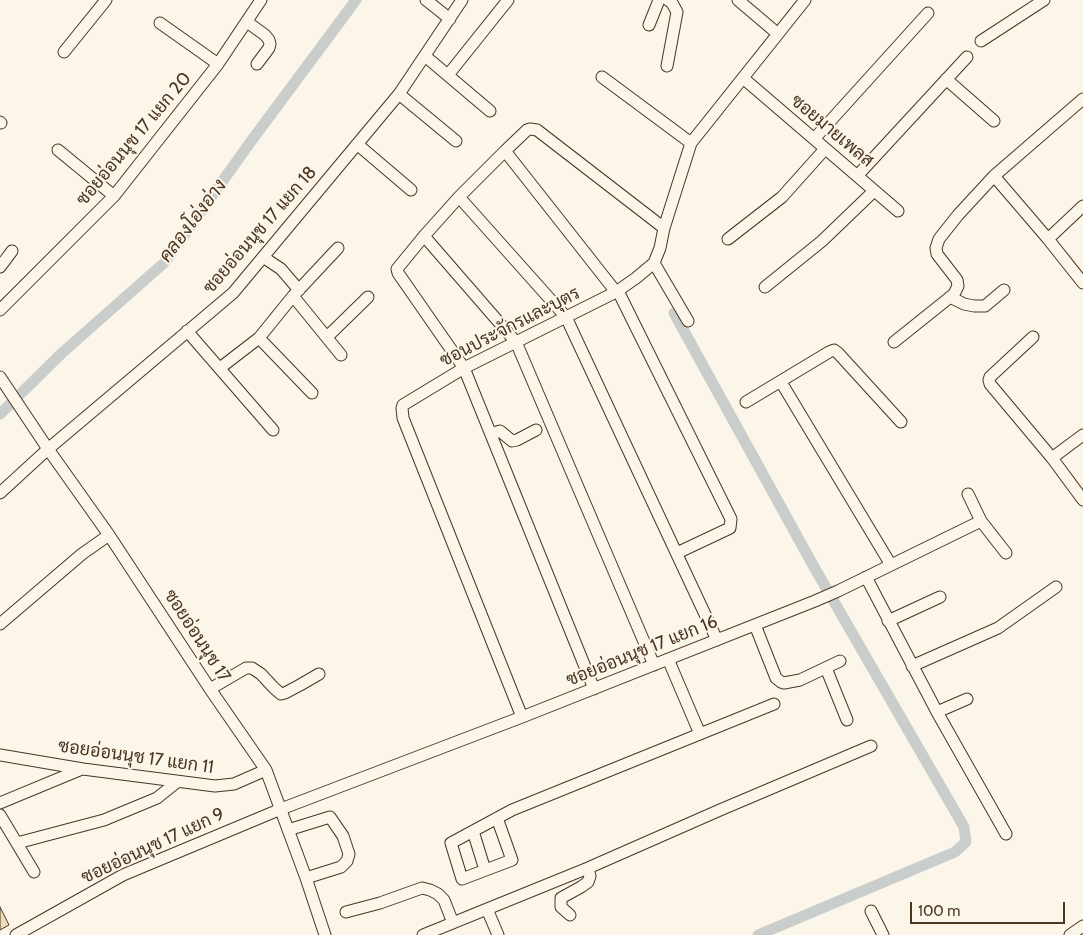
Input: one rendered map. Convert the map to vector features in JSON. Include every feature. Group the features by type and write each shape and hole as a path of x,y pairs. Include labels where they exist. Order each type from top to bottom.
{"street":[{"path":"64,52 106,0"},
{"name":"ซอยอ่อนนุช 17 แยก 20","path":"0,310 114,196 218,64 261,0"},
{"path":"426,0 450,19"},
{"name":"ซอยอ่อนนุช 17 แยก 18","path":"0,493 48,449 233,293 399,94 462,0"},
{"path":"448,75 508,0"},
{"path":"649,24 659,0"},
{"path":"668,0 677,12 668,66"},
{"path":"738,0 778,34"},
{"path":"688,321 654,262 660,248 664,228 691,143 805,0"},
{"path":"981,41 1044,0"},
{"path":"814,139 928,13"},
{"path":"247,22 269,40 269,48 258,64"},
{"path":"160,23 218,64"},
{"path":"425,56 490,111"},
{"path":"857,176 967,57"},
{"path":"602,77 691,143"},
{"name":"ซอยมายเพลส","path":"743,78 898,211"},
{"path":"946,79 994,121"},
{"path":"399,94 456,141"},
{"path":"894,342 954,294 958,286 956,280 937,254 936,248 939,239 994,176 1083,99"},
{"path":"594,689 464,368 397,269 459,197 530,128 538,130 664,228"},
{"path":"358,144 411,190"},
{"path":"728,239 782,197 825,149"},
{"path":"58,150 114,196"},
{"path":"505,151 617,291 731,519 730,528 677,553"},
{"path":"994,176 1048,238 1083,283"},
{"path":"765,287 822,241 874,191"},
{"path":"459,197 566,317 717,640"},
{"path":"1048,238 1083,206"},
{"path":"424,236 516,342 654,665"},
{"path":"220,368 259,338 296,293 338,248"},
{"path":"0,267 12,251"},
{"path":"263,257 281,270 327,338 341,355"},
{"name":"ซอนประจักรและบุตร","path":"522,717 402,414 403,405 464,368 617,291 654,262"},
{"path":"950,297 964,304 985,306 1004,290"},
{"path":"327,338 368,297"},
{"path":"187,331 273,430"},
{"path":"1033,337 990,377 990,384 1052,458 1083,500"},
{"path":"259,338 312,393"},
{"path":"746,402 834,350 901,422"},
{"name":"ซอยอ่อนนุช 17","path":"0,377 109,535 210,689 266,770 326,935"},
{"path":"780,382 891,565"},
{"path":"490,434 500,432 512,440 517,440 536,430"},
{"path":"1052,458 1083,435"},
{"path":"968,494 981,521 1006,553"},
{"name":"ซอยอ่อนนุช 17 แยก 16","path":"281,809 594,689 815,601 981,521"},
{"path":"0,624 82,554 109,535"},
{"path":"866,577 937,712 1006,834"},
{"path":"912,666 998,628 1056,587"},
{"path":"888,621 940,597"},
{"path":"755,625 776,678 781,682 800,680 840,661"},
{"path":"668,659 700,734"},
{"path":"210,689 246,668 252,668 261,674 281,694 300,686 319,674"},
{"path":"826,668 847,720"},
{"path":"937,712 967,699"},
{"path":"497,818 512,860 462,879 451,843 497,818 512,810 774,704"},
{"path":"423,935 588,868 871,746"},
{"name":"ซอยอ่อนนุช 17 แยก 11","path":"0,755 83,769 215,786 234,784 266,770"},
{"path":"0,803 83,769"},
{"path":"17,843 104,820 157,798 177,782"},
{"name":"ซอยอ่อนนุช 17 แยก 9","path":"16,935 123,876 281,809"},
{"path":"0,815 34,872"},
{"path":"288,830 330,817 342,836 350,854 347,861 341,867 306,878"},
{"path":"473,831 485,870"},
{"path":"570,915 561,907 561,898 588,882 590,876 588,868"},
{"path":"346,912 380,904 422,888 438,894 444,900 453,923"},
{"path":"487,909 498,935"},
{"path":"871,911 883,935"},
{"path":"1070,935 1083,926"}],"building":[{"path":"0,907 9,925 0,930"}],"waterway":[{"name":"คลองโอ่งอ่าง","path":"0,414 62,353 165,262 249,144 356,0"},
{"path":"674,313 814,567 964,827 966,842 955,852 758,935"}]}
